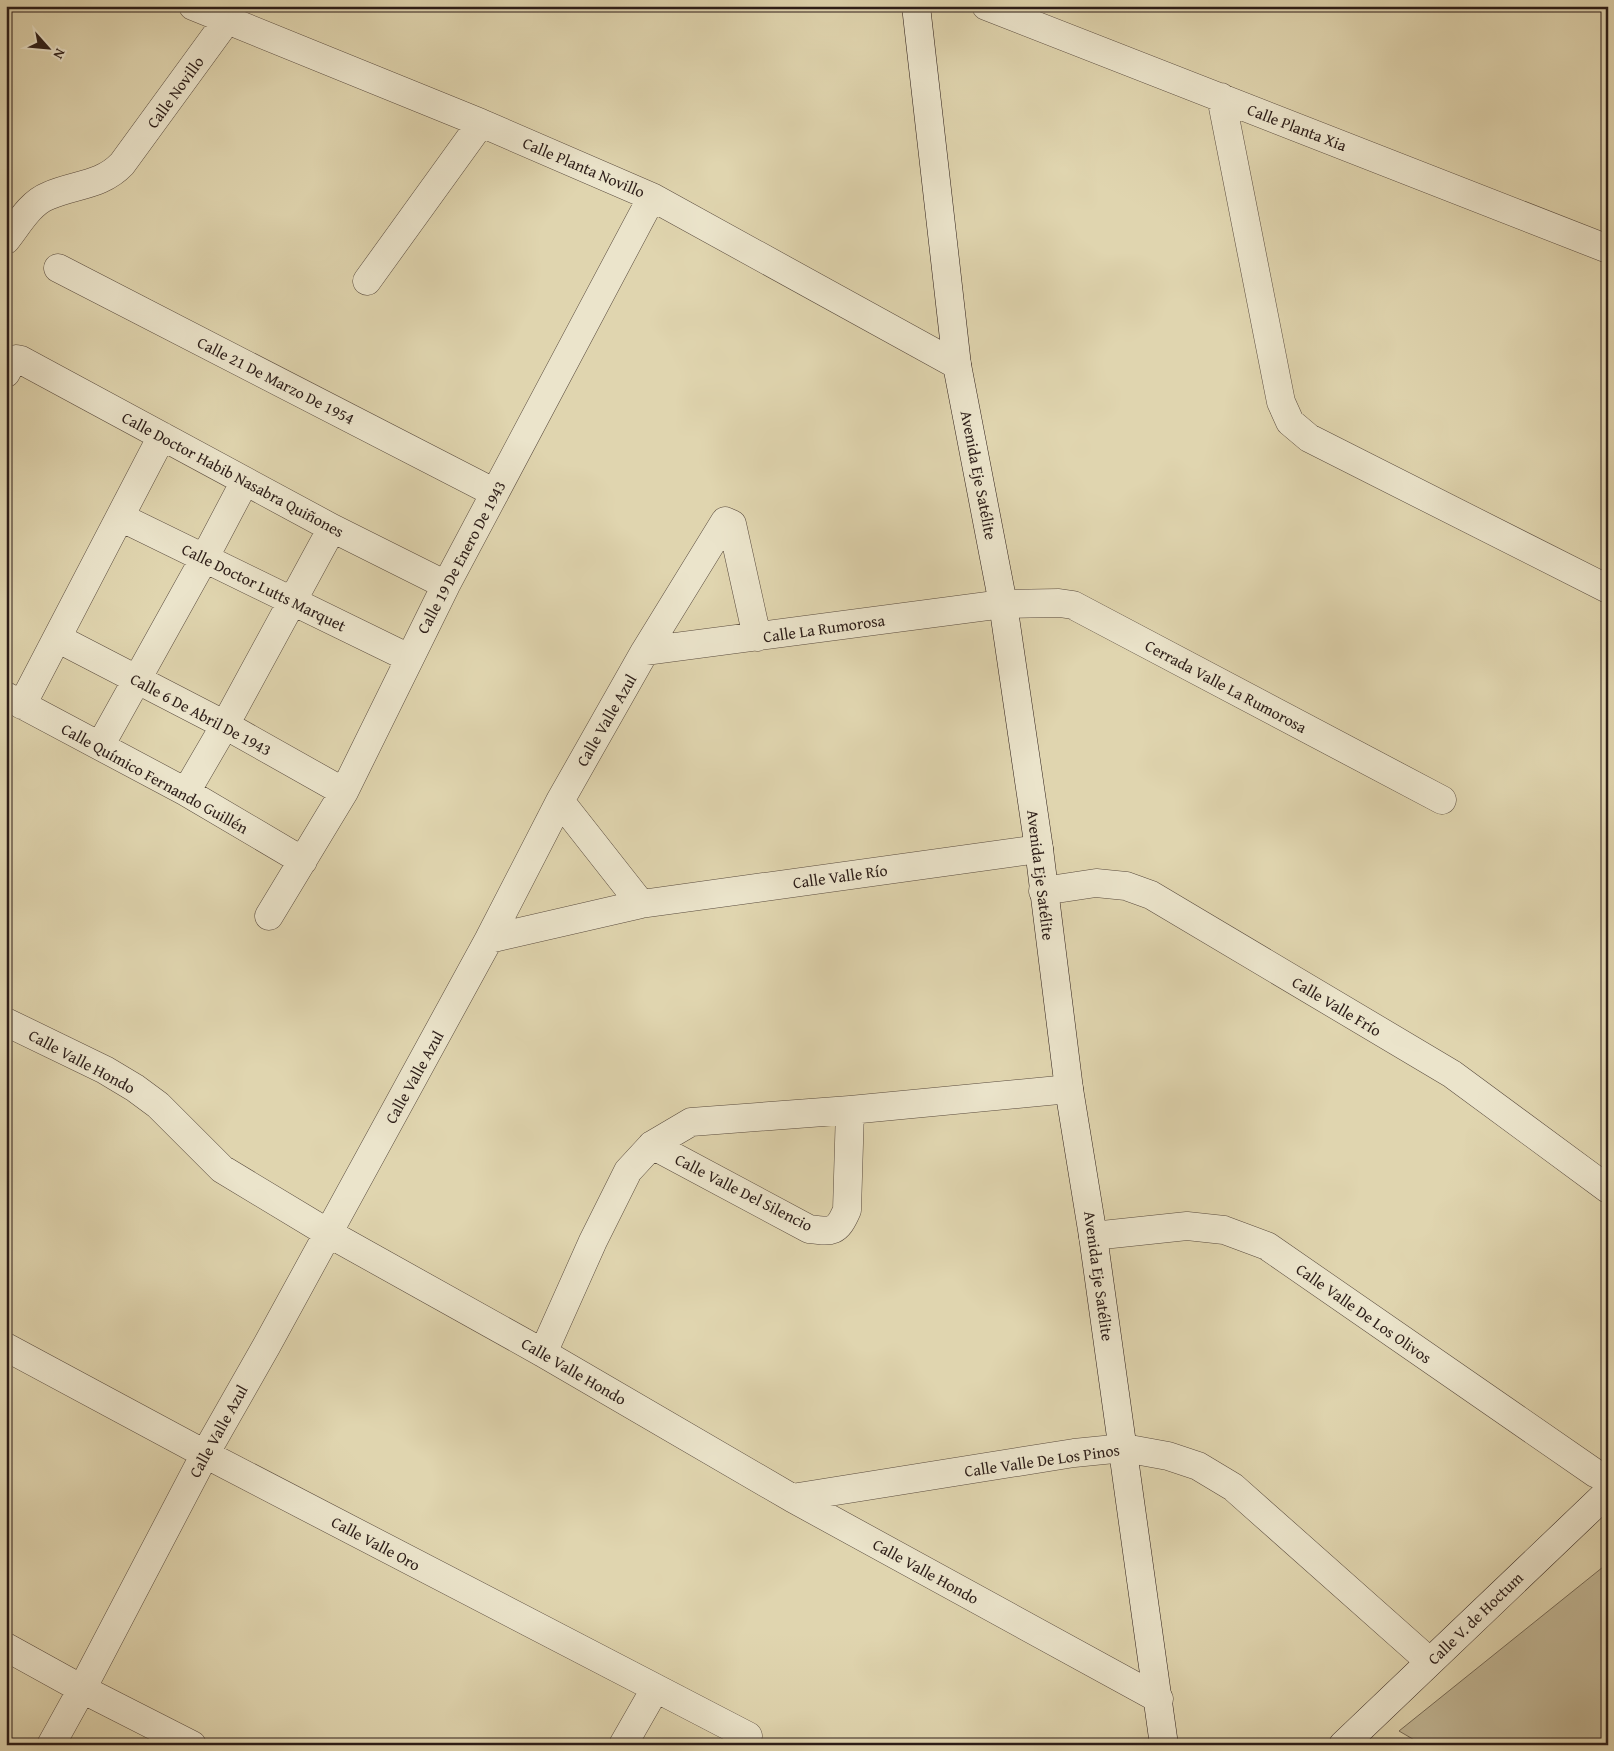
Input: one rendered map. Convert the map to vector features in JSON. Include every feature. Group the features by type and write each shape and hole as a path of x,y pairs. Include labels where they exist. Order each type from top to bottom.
{"street":[{"name":"Calle Planta Novillo","path":"193,6 481,122 652,197 957,365"},
{"name":"Avenida Eje Satélite","path":"916,6 957,365 1003,604 1039,849 1070,1089 1124,1448 1164,1745"},
{"name":"Calle Planta Xia","path":"986,6 1608,249"},
{"name":"Calle Novillo","path":"6,240 34,205 47,196 103,179 113,173 122,164 227,20"},
{"path":"1221,97 1281,402 1290,422 1309,438 1608,589"},
{"path":"366,281 481,122"},
{"name":"Calle 19 De Enero De 1943","path":"269,916 344,792 446,585 652,197"},
{"name":"Calle 21 De Marzo De 1954","path":"58,268 495,493"},
{"name":"Calle Doctor Habib Nasabra Quiñones","path":"14,367 162,436 332,528 446,585"},
{"path":"14,701 57,638 162,436"},
{"path":"100,746 205,557 245,480"},
{"name":"Calle Doctor Lutts Marquet","path":"120,517 409,658"},
{"name":"Calle Valle Azul","path":"51,1745 205,1454 489,939 560,801 645,651 725,521 732,524 757,637"},
{"path":"186,792 225,725 332,528"},
{"name":"Cerrada Valle La Rumorosa","path":"1003,604 1059,603 1072,605 1442,800"},
{"name":"Calle La Rumorosa","path":"645,651 1003,604"},
{"name":"Calle 6 De Abril De 1943","path":"57,638 225,725 344,792"},
{"name":"Calle Químico Fernando Guillén","path":"14,701 186,792 303,861"},
{"path":"560,801 641,904"},
{"name":"Calle Valle Río","path":"489,939 641,904 1039,849"},
{"name":"Calle Valle Frío","path":"1043,891 1096,883 1126,886 1151,895 1452,1074 1608,1189"},
{"name":"Calle Valle Hondo","path":"6,1022 105,1070 135,1088 158,1104 222,1168 328,1233 543,1352 792,1498 1159,1699"},
{"name":"Calle Valle Del Silencio","path":"543,1352 593,1241 628,1171 652,1145 691,1122 850,1110 1070,1089"},
{"name":"Calle Valle Del Silencio","path":"652,1145 809,1229 828,1232 840,1225 847,1210 850,1110"},
{"name":"Calle Valle De Los Olivos","path":"1093,1236 1187,1226 1224,1230 1267,1246 1595,1473 1608,1479"},
{"name":"Calle Valle Oro","path":"6,1347 205,1454 654,1689 748,1736"},
{"name":"Calle Valle De Los Pinos","path":"792,1498 1074,1453 1124,1448 1168,1456 1198,1466 1233,1487 1429,1661"},
{"name":"Calle V. de Hoctum","path":"1343,1745 1608,1492"},
{"path":"6,1647 82,1689 192,1745"},
{"path":"623,1745 654,1689"}],"shaded area":[{"path":"1608,1563 1608,1745 1423,1745 1399,1731"}]}
